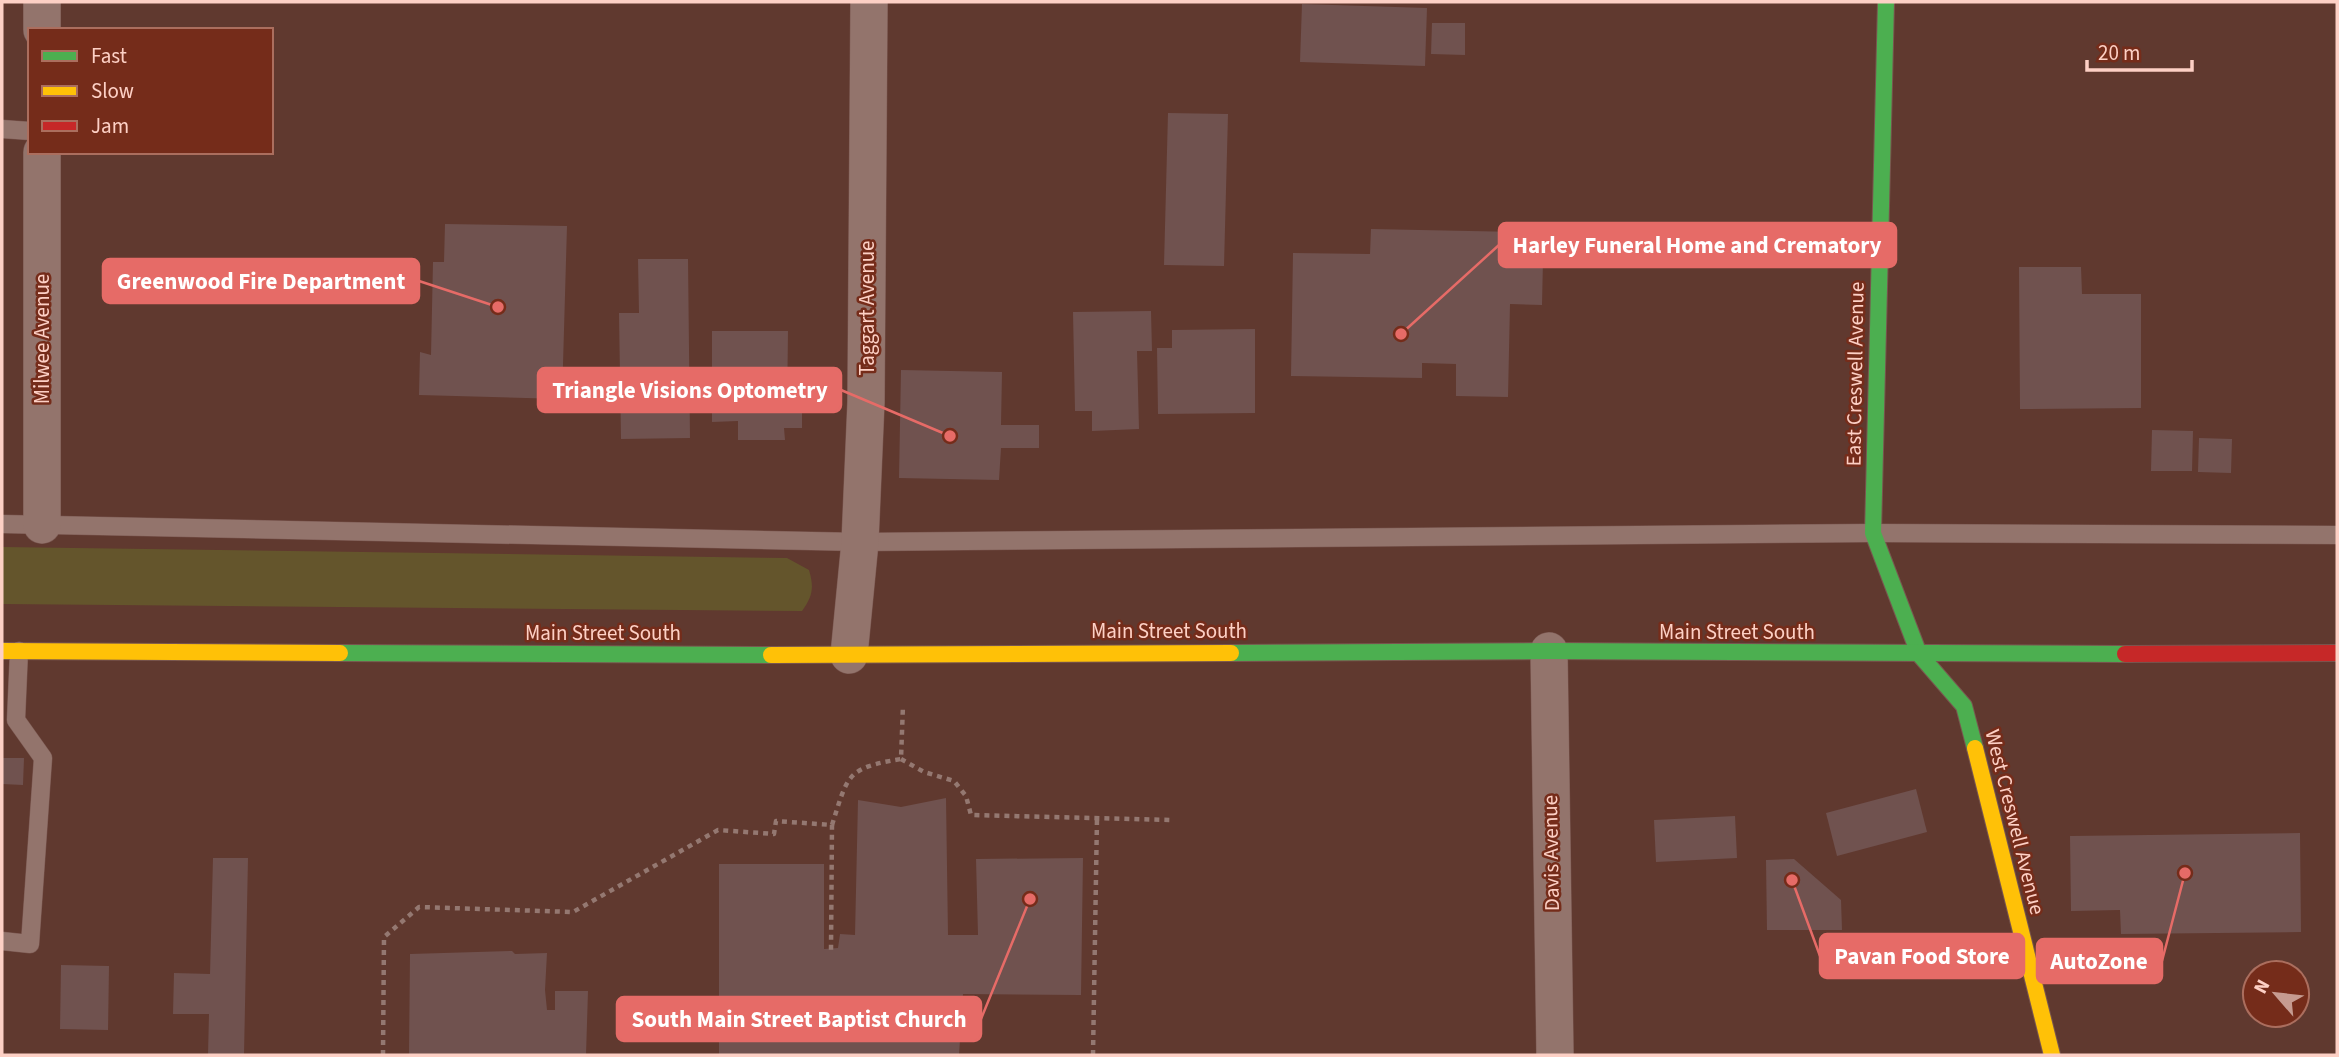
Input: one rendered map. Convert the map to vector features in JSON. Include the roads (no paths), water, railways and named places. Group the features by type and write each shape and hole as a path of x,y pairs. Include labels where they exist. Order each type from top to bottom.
{"main road":[{"name":"East Creswell Avenue","path":"1886,2 1873,533 1919,654"},
{"name":"Main Street South","path":"10,651 849,655 1549,651 2337,653"},
{"name":"West Creswell Avenue","path":"1919,654 1964,706 2052,1055"}],"street":[{"path":"42,2 42,28"},
{"name":"Taggart Avenue","path":"849,655 860,542 866,402 869,2"},
{"name":"Milwee Avenue","path":"42,154 42,525"},
{"name":"Davis Avenue","path":"1549,651 1555,1055"}],"lane":[{"path":"2,128 28,131"},
{"path":"2,524 860,542 1873,533 2337,535"},
{"path":"2,941 30,944 43,758 16,720 10,651"}],"place":[{"name":"Greenwood Fire Department","path":"498,307"},
{"name":"Harley Funeral Home and Crematory","path":"1401,334"},
{"name":"Triangle Visions Optometry","path":"950,436"},
{"name":"AutoZone","path":"2185,873"},
{"name":"Pavan Food Store","path":"1792,880"},
{"name":"South Main Street Baptist Church","path":"1030,899"}]}
